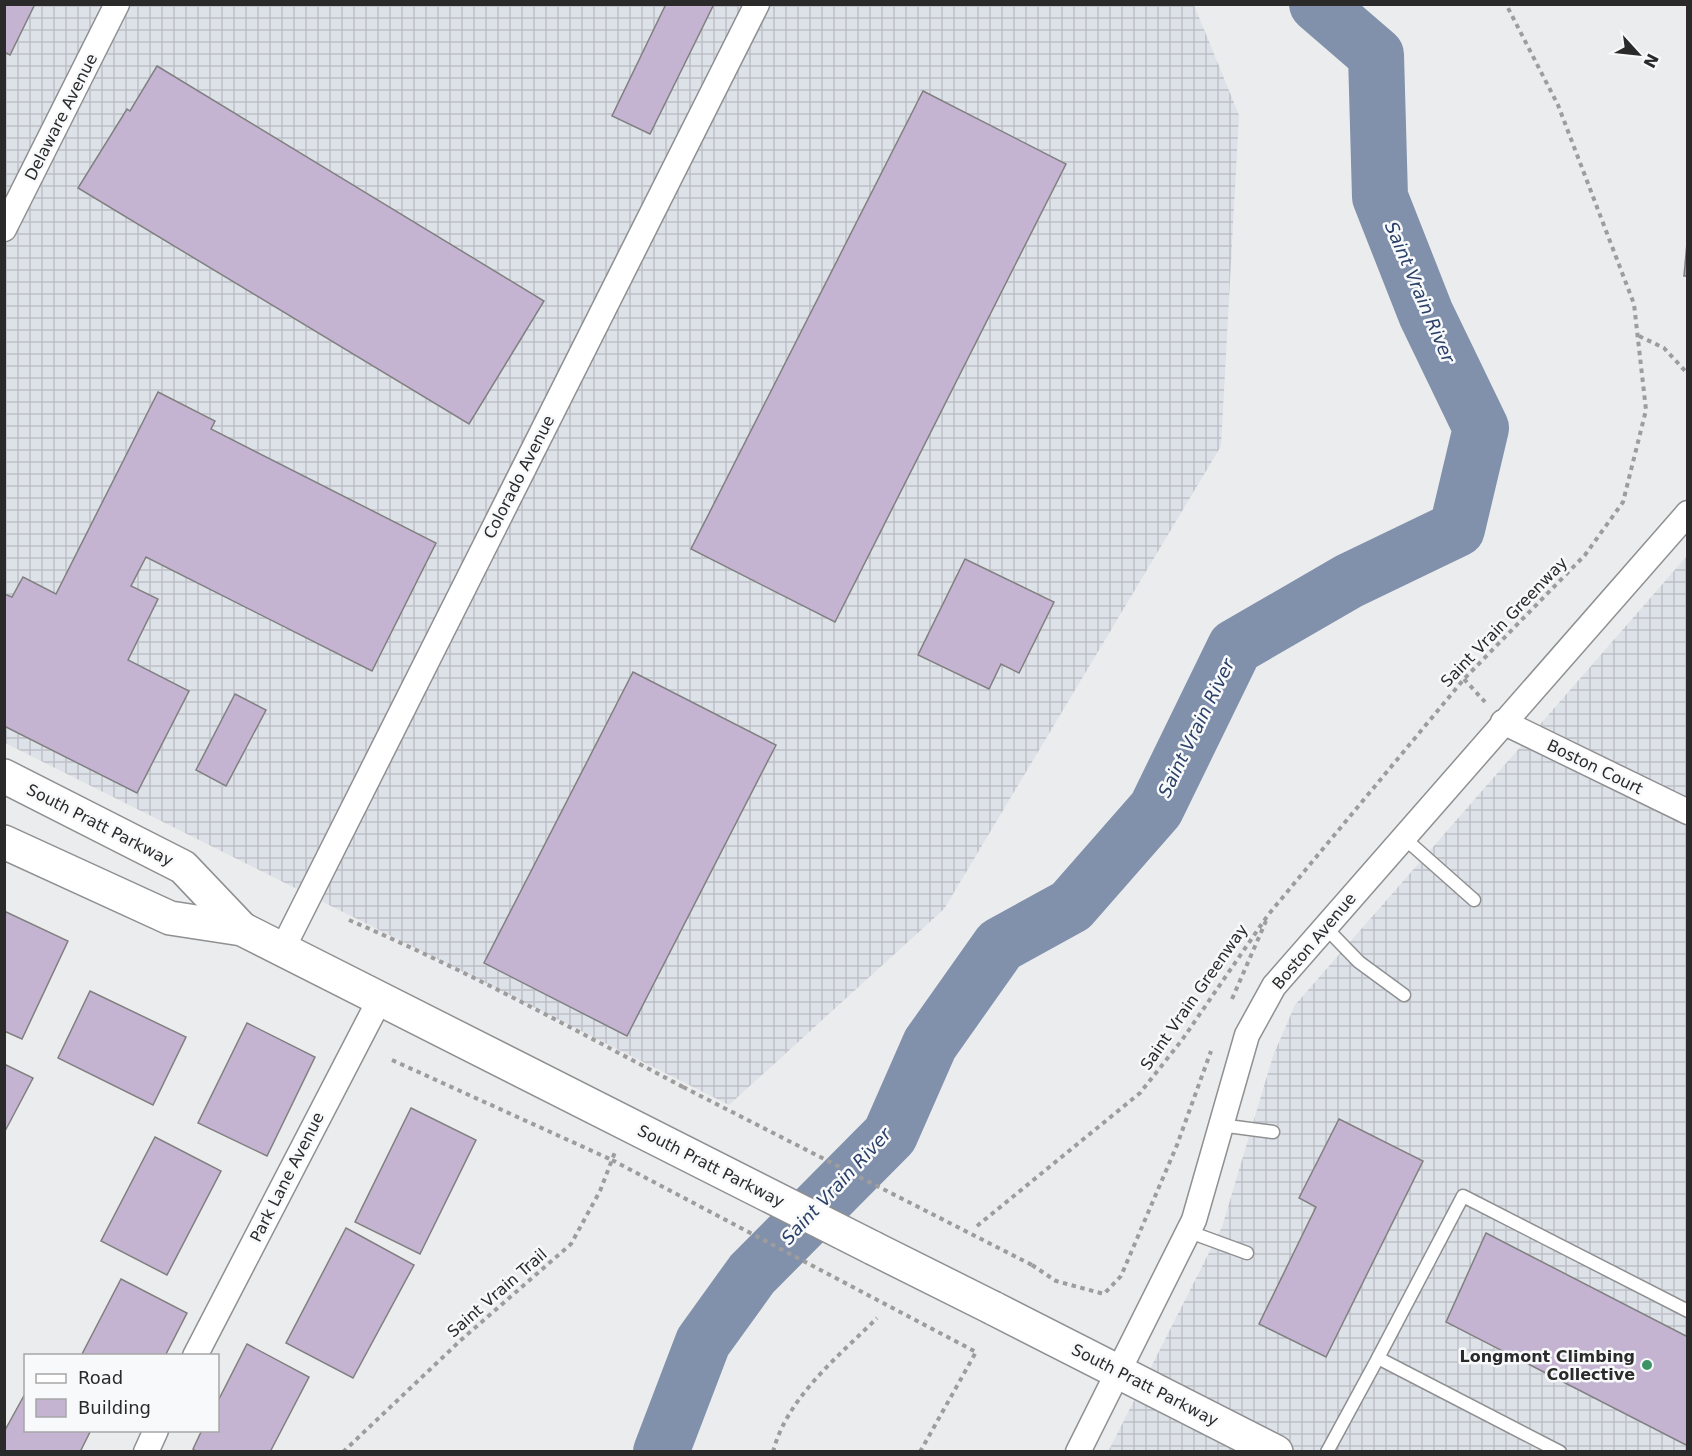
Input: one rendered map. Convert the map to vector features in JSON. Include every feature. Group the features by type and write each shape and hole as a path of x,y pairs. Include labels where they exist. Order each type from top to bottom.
{"main road":[{"name":"South Pratt Parkway","path":"8,786 183,867 242,929 1276,1452"},
{"name":"South Pratt Parkway","path":"4,842 170,918 242,929"}],"street":[{"name":"Delaware Avenue","path":"4,229 117,4"},
{"name":"Colorado Avenue","path":"282,950 757,4"},
{"name":"Boston Avenue","path":"1078,1452 1194,1220 1247,1035 1274,986 1688,513"},
{"name":"Boston Court","path":"1503,722 1688,812"},
{"name":"Park Lane Avenue","path":"196,1354 380,999"},
{"path":"146,1452 156,1432"}],"lane":[{"path":"1403,837 1474,900"},
{"path":"1324,927 1359,962 1404,995"},
{"path":"1220,1125 1274,1132"},
{"path":"1327,1452 1463,1196 1688,1311"},
{"path":"1187,1231 1247,1253"},
{"path":"1378,1358 1560,1452"}],"path":[{"name":"Saint Vrain Greenway","path":"977,1226 1140,1093 1182,1040 1268,915 1464,678 1585,555 1623,502 1646,410 1634,304 1558,105 1506,4"},
{"path":"1638,336 1664,348 1688,374"},
{"path":"1229,1006 1268,915"},
{"path":"350,920 412,947 497,990 1032,1265 1056,1281 1104,1294 1121,1276 1177,1145 1212,1048"},
{"path":"392,1060 612,1160 976,1352 920,1452"},
{"name":"Saint Vrain Trail","path":"343,1452 461,1340 571,1244 600,1191 612,1160 633,1127"},
{"path":"773,1452 777,1437 801,1398 877,1318"}],"shaded area":[{"path":"4,5 1194,5 1239,115 1221,446 944,909 729,1105 5,743"},
{"path":"1687,556 1687,1451 1108,1452 1222,1227 1273,1056 1295,1005"}],"building":[{"path":"4,4 35,4 10,55 4,52"},
{"path":"666,4 714,4 650,134 612,116"},
{"path":"157,66 544,301 469,424 78,188 127,109 130,111"},
{"path":"923,91 1066,164 835,622 691,549"},
{"path":"1687,243 1688,276 1684,276"},
{"path":"158,392 215,421 211,429 436,543 372,671 146,557 131,586 158,599 128,660 189,691 137,793 4,726 4,594 12,597 23,577 56,594"},
{"path":"965,559 1054,602 1019,673 1001,664 989,689 918,655"},
{"path":"633,672 776,745 627,1036 484,963"},
{"path":"235,694 266,710 226,786 196,770"},
{"path":"4,911 68,941 22,1039 4,1031"},
{"path":"90,991 186,1037 153,1105 58,1058"},
{"path":"247,1023 315,1057 267,1156 198,1123"},
{"path":"4,1064 33,1078 4,1133"},
{"path":"411,1108 476,1140 420,1254 355,1222"},
{"path":"1339,1119 1423,1161 1326,1357 1259,1324 1316,1207 1299,1198"},
{"path":"155,1137 221,1171 167,1275 101,1241"},
{"path":"346,1228 414,1265 353,1378 286,1343"},
{"path":"1486,1233 1688,1337 1688,1446 1446,1322"},
{"path":"121,1279 187,1313 166,1354 82,1354"},
{"path":"247,1344 309,1377 270,1452 197,1452 193,1449 201,1432 219,1432 219,1399"},
{"path":"24,1396 24,1432 90,1432 80,1452 4,1452 4,1432"}],"waterway":[{"name":"Saint Vrain River","path":"661,1452 703,1342 752,1274 890,1135 930,1044 1000,945 1071,906 1156,809 1235,647 1349,581 1457,529 1481,428 1426,314 1380,197 1376,55 1317,4"}],"place":[{"name":"Longmont Climbing Collective","path":"1647,1365"}]}
